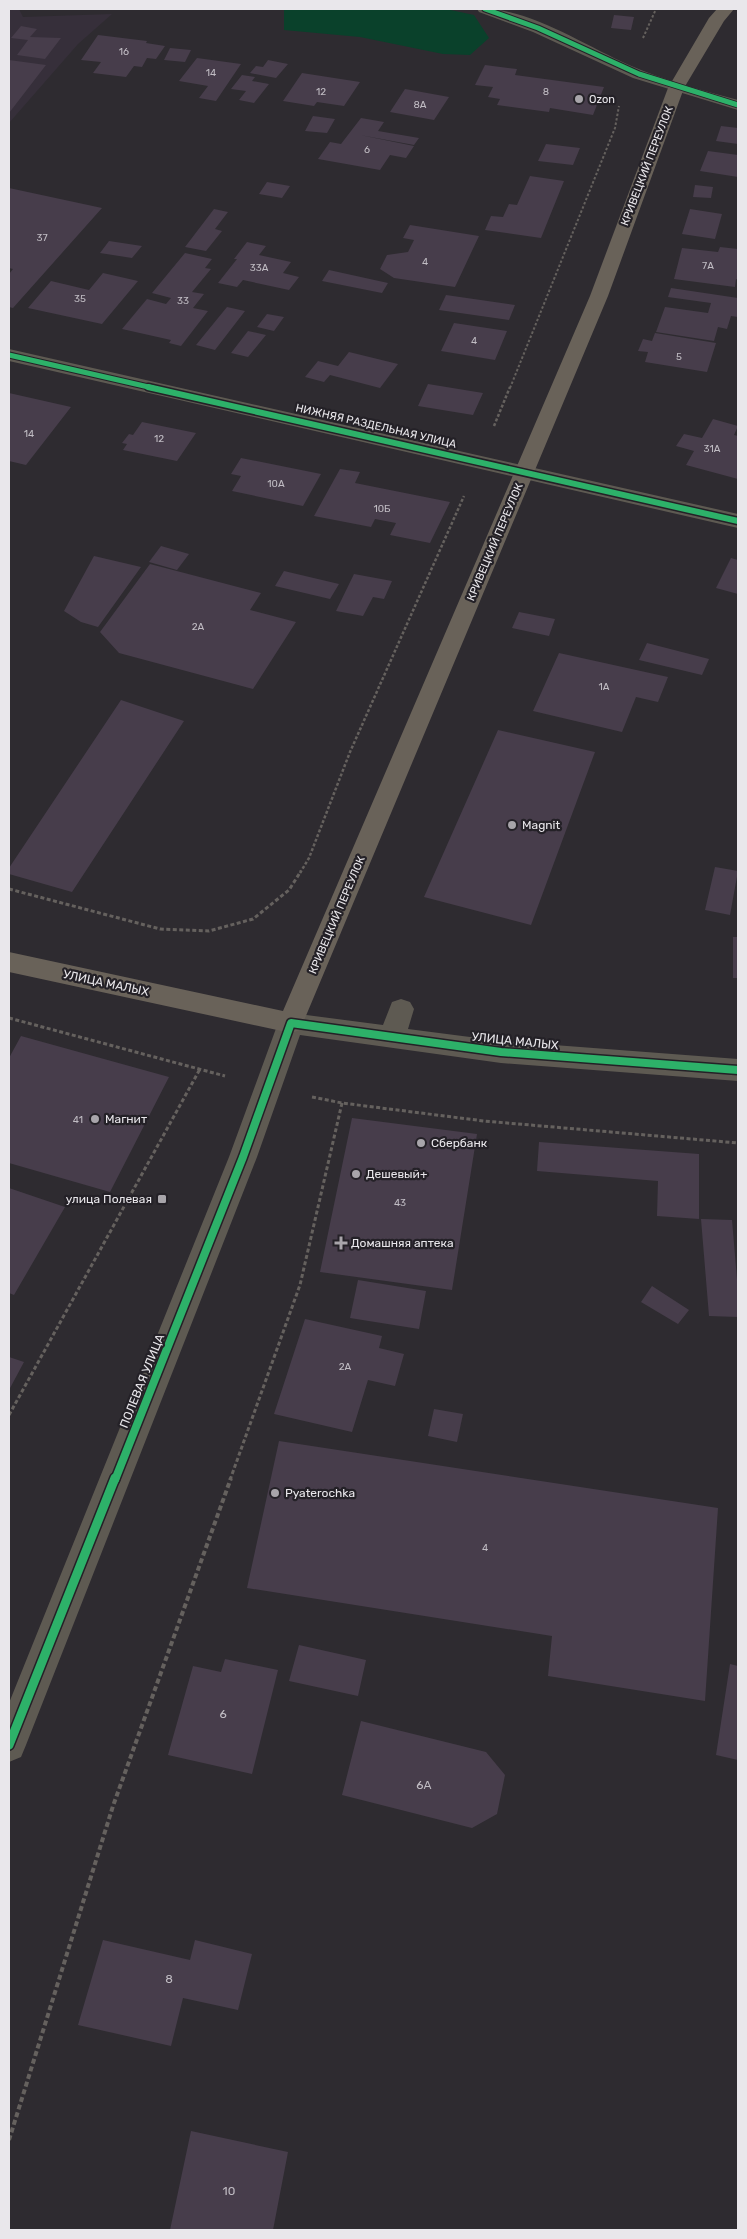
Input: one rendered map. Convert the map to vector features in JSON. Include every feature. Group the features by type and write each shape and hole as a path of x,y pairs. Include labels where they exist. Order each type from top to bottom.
{"main road":[{"name":"КРИВЕЦКИЙ ПЕРЕУЛОК","path":"291,1023 598,296 676,88 717,18 726,9"},
{"name":"УЛИЦА МАЛЫХ","path":"9,962 291,1023"}],"street":[{"path":"485,9 508,15 625,69 676,88 738,104"},
{"name":"НИЖНЯЯ РАЗДЕЛЬНАЯ УЛИЦА","path":"9,355 738,521"},
{"path":"392,1038 401,1009"},
{"name":"УЛИЦА МАЛЫХ","path":"291,1023 501,1052 738,1070"},
{"name":"ПОЛЕВАЯ УЛИЦА","path":"9,1746 243,1158 291,1023"}],"path":[{"path":"9,889 160,930 209,931 253,919 289,890 309,858 350,752 480,461 615,128 625,69 656,9"},
{"path":"9,1018 268,1088 342,1103 494,1122 738,1143"},
{"path":"9,1415 200,1069"},
{"path":"9,2140 113,1806 300,1285 342,1103"}],"shaded area":[{"path":"9,9 19,9 23,17 112,14 78,44 9,123"}],"green space":[{"path":"284,9 446,9 474,15 489,38 470,55 443,54 360,37 284,30"}],"building":[{"path":"614,15 634,17 631,30 611,28"},
{"path":"21,26 37,29 30,37 61,38 45,59 17,55 28,40 11,38"},
{"path":"98,35 147,41 146,43 165,46 156,59 147,58 142,67 134,66 126,77 93,73 101,62 81,60"},
{"path":"170,48 191,50 185,62 164,60"},
{"path":"197,58 241,64 216,101 199,98 208,86 179,81"},
{"path":"9,60 46,65 9,113"},
{"path":"268,60 288,64 276,78 250,73 256,66 263,67"},
{"path":"485,65 517,69 515,75 604,87 593,115 550,108 549,112 497,105 500,99 488,97 493,87 475,85"},
{"path":"302,73 360,82 344,106 317,102 314,106 283,101"},
{"path":"242,75 255,77 252,81 269,84 254,103 239,100 246,91 231,89"},
{"path":"405,89 449,97 434,120 390,112"},
{"path":"313,116 335,119 327,133 305,131"},
{"path":"361,118 384,122 378,131 419,138 414,145 360,135 414,146 406,158 390,155 380,170 318,159 330,142 341,144"},
{"path":"721,126 738,128 738,144 716,141"},
{"path":"546,144 580,148 573,165 538,161"},
{"path":"708,151 738,155 738,177 700,171"},
{"path":"530,176 564,181 541,238 485,230 491,216 503,217 509,204 517,205"},
{"path":"267,182 290,186 282,198 259,194"},
{"path":"695,185 713,187 711,198 693,197"},
{"path":"9,188 102,208 13,308 9,307 9,274 13,269 9,268"},
{"path":"214,209 228,212 215,229 222,231 206,251 185,247"},
{"path":"690,209 722,214 715,239 682,234"},
{"path":"410,225 479,236 455,287 394,278 380,269 387,255 408,252 414,240 403,238"},
{"path":"109,241 142,246 132,258 100,253"},
{"path":"247,242 266,246 259,255 291,262 283,273 299,277 289,290 243,280 237,287 218,283 237,259 234,259"},
{"path":"720,247 738,249 738,280 736,279 735,287 674,279 682,248 718,252"},
{"path":"185,253 212,259 205,268 211,269 192,292 204,294 193,308 208,311 181,346 169,343 171,340 122,329 147,299 166,304 171,298 152,293"},
{"path":"329,270 388,283 382,293 322,281"},
{"path":"103,273 138,281 102,324 28,308 51,281 89,290"},
{"path":"671,288 738,298 738,317 731,316 727,329 718,327 714,341 656,332 665,307 708,313 711,303 668,297"},
{"path":"446,295 515,305 509,320 439,310"},
{"path":"227,307 245,311 215,350 196,345"},
{"path":"267,314 284,317 274,331 257,327"},
{"path":"454,323 507,331 495,360 441,351"},
{"path":"248,331 266,335 248,357 231,353"},
{"path":"655,333 716,343 707,372 645,362 648,352 638,351 643,339 652,341"},
{"path":"349,352 398,364 380,388 330,375 324,382 305,377 318,361 338,366"},
{"path":"428,384 483,393 473,415 418,406"},
{"path":"9,393 71,407 26,465 9,461"},
{"path":"713,419 738,426 734,435 738,436 738,479 686,465 694,451 676,446 684,434 702,438"},
{"path":"142,422 196,433 177,461 123,450 127,444 122,443 129,434 133,435"},
{"path":"241,458 321,474 303,506 232,491 241,476 231,474"},
{"path":"340,469 360,472 355,483 450,502 430,543 390,535 396,523 375,519 371,527 314,516"},
{"path":"161,546 189,554 177,570 149,562"},
{"path":"94,556 141,567 98,627 81,622 64,611"},
{"path":"731,558 738,560 738,594 716,588"},
{"path":"150,564 261,593 250,610 296,622 253,689 119,653 100,632"},
{"path":"284,571 339,584 330,599 275,586"},
{"path":"354,574 392,581 384,599 373,597 363,616 336,611"},
{"path":"519,612 555,619 549,636 512,628"},
{"path":"647,643 709,659 702,675 639,660"},
{"path":"559,653 668,677 658,702 636,697 622,732 533,711"},
{"path":"121,700 184,721 72,892 9,874 9,868"},
{"name":"Magnit","path":"498,730 595,752 531,925 424,897"},
{"path":"715,867 738,871 730,915 705,910"},
{"path":"733,937 738,937 738,978 733,978"},
{"path":"21,1036 169,1077 110,1192 9,1163 9,1058"},
{"path":"352,1118 477,1134 452,1290 320,1272"},
{"path":"539,1142 699,1154 699,1219 657,1216 658,1181 537,1171"},
{"path":"9,1188 65,1207 14,1295 9,1293"},
{"path":"701,1219 732,1220 738,1291 738,1317 709,1316"},
{"path":"358,1280 426,1291 419,1329 350,1318"},
{"path":"652,1286 689,1310 678,1324 641,1302"},
{"path":"305,1319 382,1336 379,1348 404,1354 395,1386 368,1380 352,1432 274,1414"},
{"path":"9,1357 24,1362 9,1390"},
{"path":"434,1409 463,1414 457,1442 428,1436"},
{"path":"279,1441 718,1508 705,1701 548,1676 552,1636 247,1588"},
{"path":"299,1645 366,1660 358,1696 289,1681"},
{"path":"225,1659 278,1670 252,1774 168,1755 193,1666 221,1672"},
{"path":"730,1664 738,1666 738,1760 716,1755"},
{"path":"361,1721 486,1752 505,1775 497,1814 472,1828 342,1795"},
{"path":"103,1940 190,1960 195,1940 252,1954 238,2010 183,1998 171,2046 78,2025"},
{"path":"191,2131 288,2152 273,2230 170,2230"}],"cycle path":[{"path":"485,9 538,28 625,69 681,89 738,105"},
{"path":"9,355 738,521"},
{"path":"9,1745 243,1157 291,1023 501,1052 738,1070"}],"place":[{"name":"Ozon","path":"579,99"},
{"name":"Magnit","path":"512,825"},
{"name":"Магнит","path":"95,1119"},
{"name":"Сбербанк","path":"421,1143"},
{"name":"Дешевый+","path":"356,1174"},
{"name":"улица Полевая","path":"162,1199"},
{"name":"Домашняя аптека","path":"341,1243"},
{"name":"Pyaterochka","path":"275,1493"}]}
